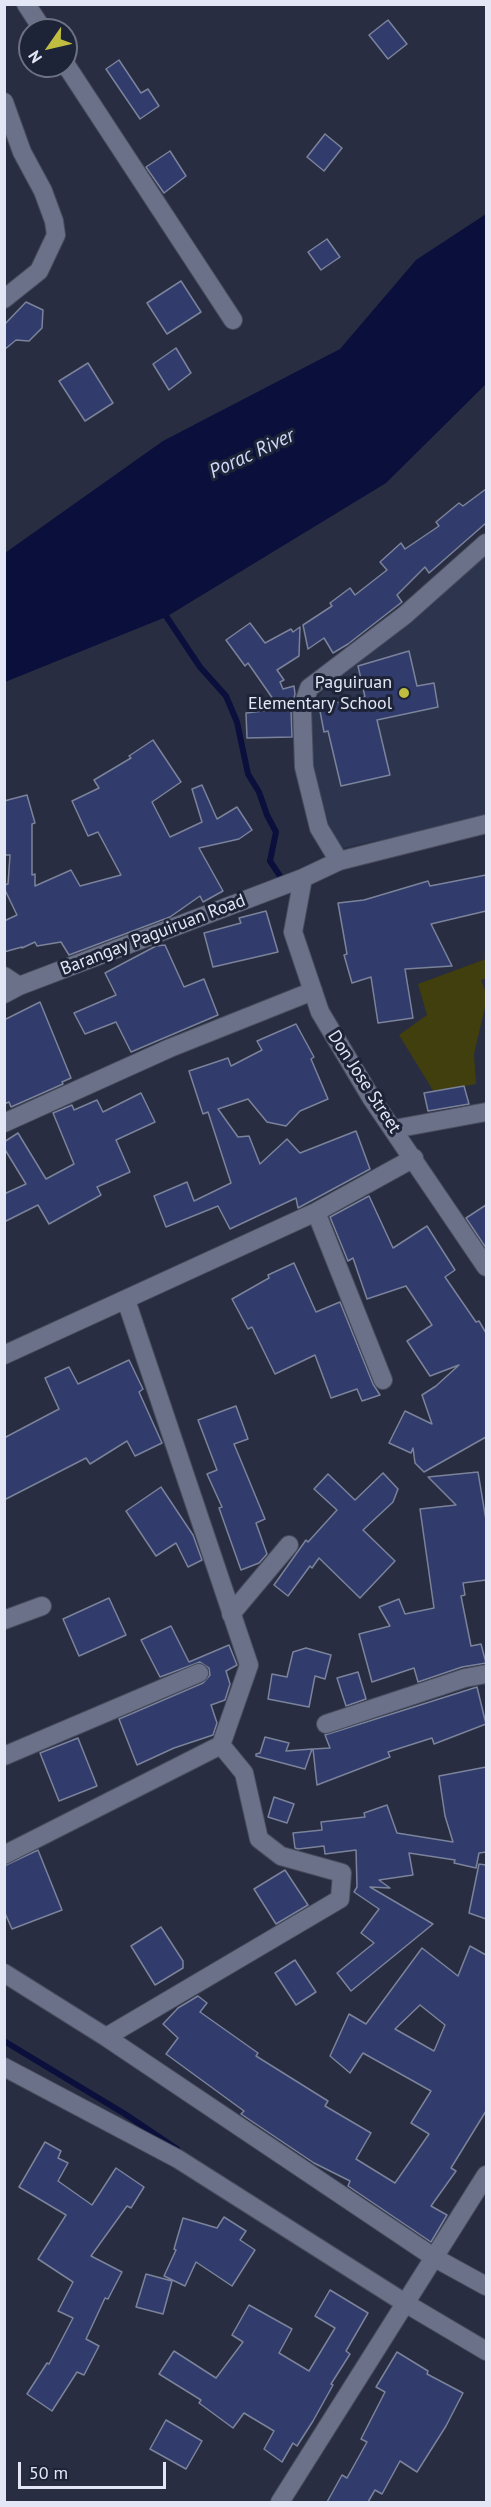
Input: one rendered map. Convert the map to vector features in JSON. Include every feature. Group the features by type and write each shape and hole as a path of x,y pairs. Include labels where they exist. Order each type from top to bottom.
{"street":[{"path":"26,4 35,18"},
{"path":"74,78 232,320"},
{"path":"4,102 22,152 43,191 54,221 56,235 39,271 4,299"},
{"path":"339,861 319,828 304,767 302,709 309,688 405,615 486,543"},
{"name":"Barangay Paguiruan Road","path":"9,985 303,878 339,861 486,824"},
{"name":"Don Jose Street","path":"303,878 293,932 326,1022 372,1098 486,1267"},
{"path":"4,1123 170,1048 313,991"},
{"path":"394,1129 486,1112"},
{"path":"4,1355 316,1212 414,1158"},
{"path":"316,1212 383,1380"},
{"path":"4,1855 221,1744 249,1665 126,1299"},
{"path":"231,1614 289,1545"},
{"path":"4,1620 42,1606"},
{"path":"4,1756 199,1673"},
{"path":"326,1724 465,1678 486,1674"},
{"path":"106,2037 340,1899 342,1873 281,1856 259,1839 244,1773 221,1744"},
{"path":"4,1973 106,2037 434,2261 486,2286"},
{"path":"4,2067 178,2159 486,2351"},
{"path":"280,2502 434,2261 486,2175"}],"shaded area":[{"name":"Paguiruan Elementary School","path":"486,553 486,818 337,849 322,802 309,748 308,724 314,704 329,683"},
{"path":"486,959 486,978 481,980 486,993 486,1003 474,1054 476,1084 434,1092 399,1035 427,1015 418,984"}],"water":[{"name":"Porac River","path":"486,214 486,384 386,483 166,617 5,682 5,553 163,441 340,349 416,260"}],"building":[{"path":"388,20 407,44 388,59 369,35"},
{"path":"119,60 141,93 148,89 159,106 140,119 106,69"},
{"path":"325,134 342,148 324,171 307,157"},
{"path":"170,151 186,176 164,193 146,167"},
{"path":"327,239 340,257 321,270 308,252"},
{"path":"181,281 201,312 167,334 147,303"},
{"path":"26,302 43,310 42,328 29,341 16,340 4,350 4,325"},
{"path":"176,348 191,373 169,390 153,364"},
{"path":"88,363 113,403 85,421 59,381"},
{"path":"486,489 486,523 429,573 425,567 397,595 402,602 333,653 324,638 308,649 303,625 332,606 330,603 350,588 355,595 387,570 380,562 401,543 405,549 439,526 436,522 459,503 463,506"},
{"path":"250,623 265,643 291,629 293,632 300,627 299,656 277,670 284,680 280,682 283,689 294,686 295,694 291,709 292,737 247,738 246,713 280,709 248,663 245,666 226,640"},
{"path":"409,651 417,686 434,683 438,707 377,720 390,775 341,786 328,731 324,732 319,706 365,697 358,666"},
{"path":"153,740 181,782 152,802 170,837 202,822 192,789 202,785 217,819 237,807 252,830 239,839 199,848 223,891 203,902 200,896 170,917 69,955 61,942 37,946 35,942 4,952 4,921 17,915 4,888 4,885 8,884 10,855 4,855 4,801 27,795 35,823 32,824 32,875 35,874 35,886 71,870 80,886 121,875 98,832 88,836 72,801 99,788 94,780 131,758 129,756"},
{"path":"486,875 486,911 431,924 452,966 405,969 413,1018 378,1023 371,977 352,983 344,955 347,954 338,903 364,900 428,881 430,886"},
{"path":"266,911 278,952 213,967 204,933 241,923 239,918"},
{"path":"165,945 184,987 204,979 218,1015 131,1052 116,1022 85,1034 74,1013 116,995 105,973 156,946"},
{"path":"40,1002 71,1078 62,1082 63,1084 11,1107 9,1102 4,1104 4,1020"},
{"path":"296,1024 314,1057 311,1059 328,1099 300,1111 286,1126 267,1122 248,1099 218,1109 238,1137 249,1136 260,1164 287,1139 300,1153 356,1131 370,1169 298,1208 296,1198 230,1229 218,1206 166,1227 154,1196 187,1182 194,1201 231,1183 208,1112 203,1114 189,1071 228,1058 231,1066 262,1050 257,1041"},
{"path":"464,1086 469,1104 428,1111 424,1093"},
{"path":"141,1093 155,1122 116,1140 130,1172 97,1187 101,1195 49,1224 38,1205 4,1222 4,1194 26,1184 4,1148 4,1142 18,1133 46,1179 74,1164 53,1113 72,1105 74,1110 97,1100 103,1112"},
{"path":"369,1196 393,1248 427,1226 455,1270 445,1277 486,1333 486,1437 424,1472 415,1463 413,1448 411,1453 389,1443 405,1411 432,1424 422,1395 436,1386 459,1365 430,1376 407,1341 432,1325 406,1286 367,1299 353,1258 348,1261 330,1217"},
{"path":"486,1205 486,1248 466,1218"},
{"path":"294,1263 316,1312 340,1302 373,1384 380,1395 362,1401 357,1389 331,1398 315,1355 275,1374 252,1327 248,1329 232,1299 269,1278 268,1275"},
{"path":"129,1360 143,1389 139,1392 162,1443 135,1456 127,1441 90,1464 86,1458 4,1500 4,1438 59,1409 45,1378 69,1367 78,1384"},
{"path":"236,1406 248,1439 234,1444 265,1519 256,1523 267,1554 259,1563 241,1570 219,1508 222,1507 207,1474 217,1470 198,1420"},
{"path":"478,1472 486,1520 486,1580 463,1583 465,1595 461,1596 471,1646 481,1644 486,1663 462,1667 418,1682 414,1668 372,1682 359,1634 390,1626 379,1607 399,1599 405,1614 434,1608 420,1509 456,1505 428,1477"},
{"path":"383,1473 398,1489 393,1502 363,1530 395,1561 360,1598 319,1558 312,1568 310,1566 288,1596 274,1585 306,1540 308,1542 337,1510 314,1489 328,1474 355,1500"},
{"path":"161,1487 193,1535 202,1560 188,1567 176,1543 156,1556 126,1511"},
{"path":"109,1598 126,1635 79,1656 63,1619"},
{"path":"171,1626 189,1662 229,1645 237,1665 226,1671 230,1684 225,1700 211,1705 217,1723 213,1735 174,1748 137,1765 119,1719 203,1683 210,1675 209,1668 200,1662 160,1677 141,1640"},
{"path":"306,1648 331,1655 325,1679 315,1676 309,1707 268,1699 272,1674 287,1677 293,1652"},
{"path":"358,1672 366,1699 346,1706 337,1678"},
{"path":"477,1687 486,1724 434,1744 432,1738 388,1752 390,1757 317,1785 313,1749 330,1748 325,1735"},
{"path":"265,1737 289,1743 286,1751 312,1749 305,1769 256,1756 260,1753"},
{"path":"78,1738 97,1786 59,1801 40,1753"},
{"path":"486,1767 486,1852 479,1853 476,1868 454,1863 455,1860 409,1853 413,1875 379,1880 390,1888 370,1887 433,1924 351,1991 337,1973 374,1943 361,1933 379,1909 354,1892 357,1887 356,1850 325,1854 324,1846 298,1849 295,1848 293,1833 322,1830 321,1822 365,1817 364,1813 387,1805 397,1833 453,1842 445,1816 439,1776"},
{"path":"274,1797 294,1804 287,1823 268,1817"},
{"path":"38,1850 62,1910 12,1929 4,1911 4,1866"},
{"path":"479,1864 486,1865 486,1919 469,1913"},
{"path":"285,1870 308,1905 276,1924 254,1889"},
{"path":"161,1927 183,1961 183,1968 155,1985 131,1946"},
{"path":"470,1946 486,1955 486,2111 451,2168 456,2171 431,2206 447,2215 431,2242 348,2186 350,2181 314,2163 241,2114 244,2111 166,2054 178,2038 163,2024 178,2008 198,1996 207,2003 200,2012 258,2053 256,2056 328,2101 325,2106 371,2133 356,2159 395,2183 429,2134 411,2123 431,2091 363,2053 350,2073 330,2056 349,2014 366,2024 422,1948 458,1976","holes":["420,2005 445,2025 434,2051 395,2029"]},
{"path":"295,1960 316,1992 296,2005 275,1973"},
{"path":"45,2142 61,2151 58,2158 68,2163 58,2181 92,2205 116,2168 144,2187 131,2208 127,2206 91,2256 122,2272 108,2299 105,2298 86,2339 99,2346 84,2375 77,2372 52,2411 27,2394 47,2363 49,2364 73,2318 58,2311 73,2282 38,2259 66,2215 19,2187"},
{"path":"224,2217 246,2231 240,2240 255,2250 232,2286 196,2262 185,2286 164,2276 176,2250 174,2249 183,2218 217,2228"},
{"path":"146,2274 172,2281 163,2314 136,2307"},
{"path":"330,2290 368,2313 346,2351 350,2354 331,2384 333,2385 313,2421 297,2446 293,2443 282,2462 264,2449 274,2431 244,2413 233,2428 199,2403 201,2400 159,2374 174,2351 216,2378 243,2342 232,2335 249,2305 292,2329 279,2353 309,2371 335,2328 315,2316"},
{"path":"397,2352 428,2371 427,2374 463,2393 446,2426 417,2472 400,2461 382,2494 375,2490 368,2502 327,2502 342,2475 347,2478 367,2442 361,2439 385,2392 376,2387"},
{"path":"166,2420 202,2441 186,2469 150,2449"}],"waterway":[{"path":"162,610 200,667 226,696 237,722 248,774 259,792 276,832 270,861 280,876"},
{"path":"4,2041 125,2114 177,2149"}],"place":[{"name":"Paguiruan Elementary School","path":"404,693"}]}
